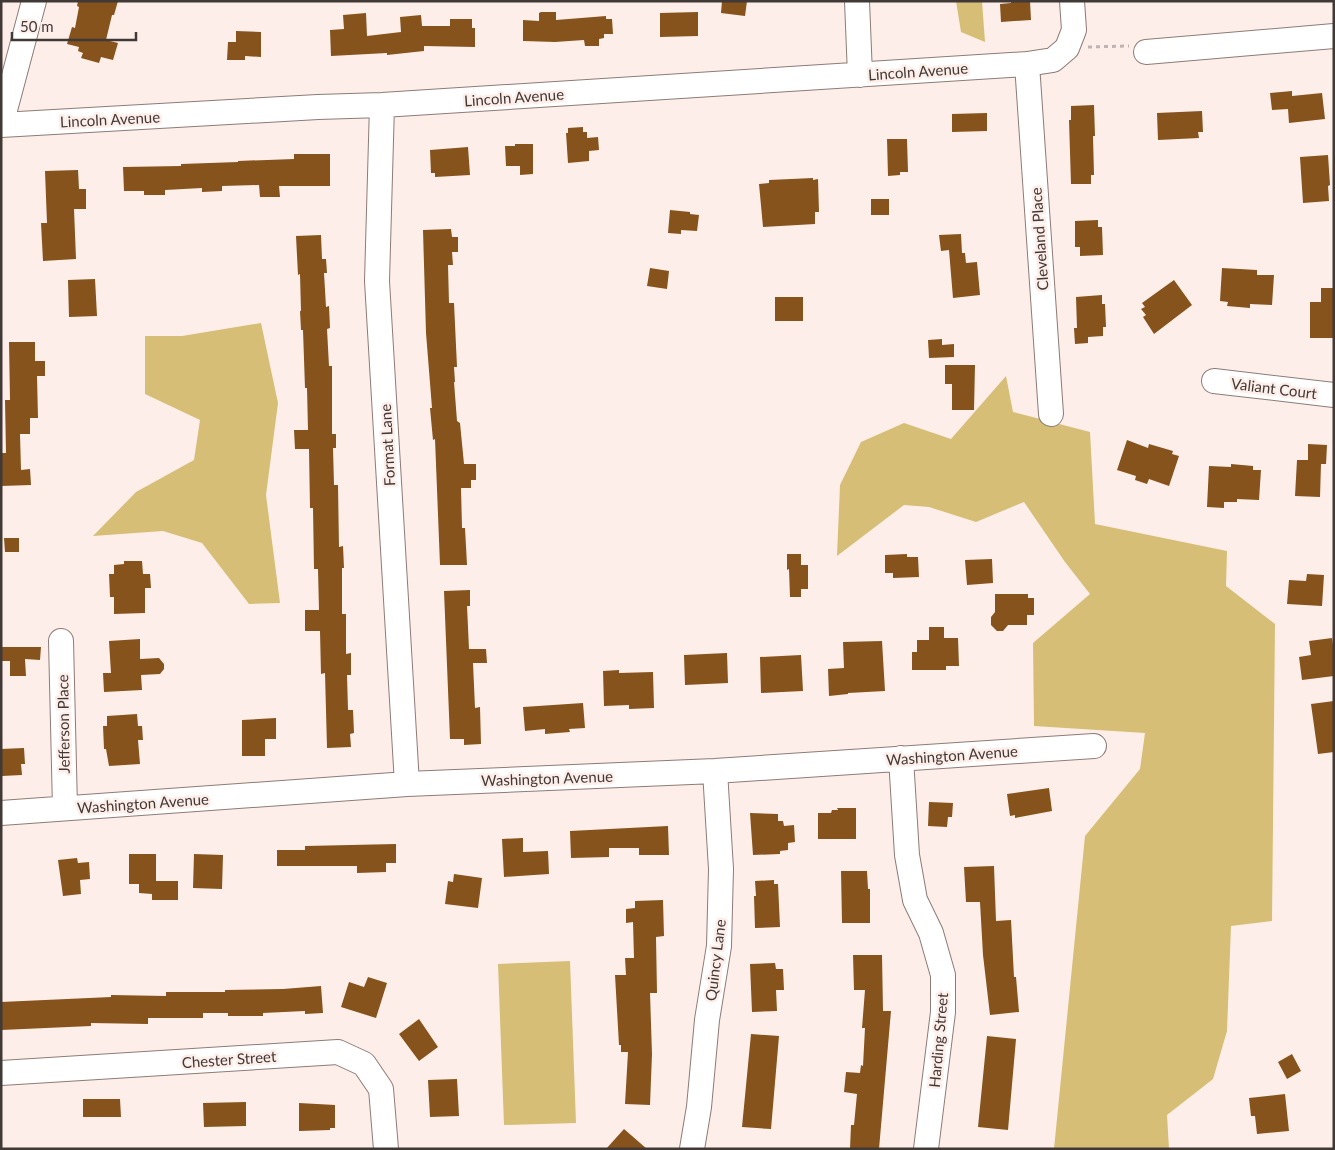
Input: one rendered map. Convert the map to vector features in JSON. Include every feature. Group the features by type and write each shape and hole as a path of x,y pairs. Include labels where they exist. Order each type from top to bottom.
{"street":[{"path":"1,125 34,1"},
{"path":"857,1 860,75"},
{"path":"1068,48 1074,30 1072,1"},
{"path":"1146,52 1334,36"},
{"name":"Lincoln Avenue","path":"1,125 382,105 1027,64 1053,60 1068,48"},
{"name":"Cleveland Place","path":"1027,64 1050,414"},
{"name":"Format Lane","path":"382,105 377,281 406,784"},
{"name":"Valiant Court","path":"1214,381 1334,395"},
{"name":"Jefferson Place","path":"61,641 64,808"},
{"name":"Washington Avenue","path":"1,812 406,784 716,771 1094,746"},
{"name":"Harding Street","path":"901,758 907,855 916,900 931,933 943,975 943,1012 926,1149"},
{"name":"Quincy Lane","path":"692,1149 707,1020 719,946 721,869 716,771"},
{"name":"Chester Street","path":"1,1074 338,1052 364,1064 381,1089 386,1149"}],"path":[{"path":"1068,48 1140,46 1146,52"}],"shaded area":[{"path":"956,1 982,1 985,42 961,32"},
{"path":"261,323 278,403 266,495 280,603 249,604 202,543 163,531 93,536 136,492 194,460 200,420 145,394 145,336 182,336"},
{"path":"1006,376 1013,412 1090,432 1095,524 1227,551 1226,586 1275,624 1272,921 1231,926 1227,1031 1213,1079 1167,1115 1169,1149 1054,1149 1085,836 1140,769 1145,733 1034,726 1033,643 1090,594 1065,562 1024,502 976,522 929,507 904,505 837,556 840,485 861,442 904,423 951,439"},
{"path":"570,961 576,1123 504,1125 498,964"}],"building":[{"path":"78,1 118,1 114,15 112,15 106,40 118,43 113,60 101,57 99,63 81,58 83,53 78,51 79,47 67,44 72,27 75,28 79,7 77,6"},
{"path":"722,1 747,1 745,16 721,13"},
{"path":"1011,1 1030,1 1031,20 1001,22 1000,4 1011,3"},
{"path":"556,12 556,20 606,16 606,19 612,19 613,34 604,34 604,38 599,39 599,46 585,46 584,40 555,42 523,41 523,20 539,21 539,13"},
{"path":"698,12 698,36 660,37 660,13"},
{"path":"366,13 367,36 401,32 400,17 421,15 422,26 450,26 450,19 472,19 472,28 475,28 475,47 424,46 424,51 387,55 387,53 331,56 330,30 344,29 343,15"},
{"path":"236,31 261,32 261,57 245,56 245,60 227,60 228,42 236,42"},
{"path":"1292,91 1292,96 1322,93 1325,119 1289,123 1288,109 1272,110 1270,93"},
{"path":"1094,105 1094,175 1091,175 1091,184 1071,184 1069,120 1071,120 1071,106"},
{"path":"1202,111 1203,132 1198,132 1199,138 1158,140 1157,113"},
{"path":"987,113 987,131 952,132 952,114"},
{"path":"583,127 583,132 587,132 587,138 598,137 599,150 589,151 589,161 568,163 566,133 568,133 568,128"},
{"path":"887,139 907,139 908,172 900,172 900,175 888,176"},
{"path":"515,144 533,144 533,174 520,175 520,166 506,166 505,146 515,146"},
{"path":"468,147 470,175 435,177 435,173 431,173 430,150"},
{"path":"294,154 330,154 330,186 279,186 280,197 260,197 259,185 222,186 222,191 202,192 202,188 165,190 165,195 144,195 144,191 124,191 123,167 181,166 181,164 294,159"},
{"path":"1328,155 1329,201 1303,203 1300,157"},
{"path":"78,170 79,189 86,189 86,209 74,209 76,259 43,261 41,223 47,223 45,171"},
{"path":"813,178 813,180 818,179 819,212 815,212 815,224 763,227 759,184 769,183 769,180"},
{"path":"871,199 889,199 889,215 871,215"},
{"path":"670,210 699,215 697,231 681,230 681,234 668,233"},
{"path":"1098,220 1098,227 1102,227 1103,255 1080,256 1080,247 1075,247 1075,221"},
{"path":"451,229 452,237 458,237 458,252 452,252 453,265 448,265 449,303 454,303 457,367 454,367 454,382 457,421 460,423 464,464 476,464 476,480 471,480 471,488 461,488 462,528 465,528 467,565 440,565 435,439 433,440 430,408 432,408 426,333 423,230"},
{"path":"961,234 962,253 965,253 966,263 977,262 980,295 953,298 949,250 941,251 939,235"},
{"path":"321,235 322,259 326,259 327,273 324,273 326,307 329,306 330,328 327,329 329,366 332,366 332,434 336,434 336,448 333,448 334,485 338,485 339,547 343,546 342,614 346,614 346,654 351,653 351,675 347,675 348,710 353,710 354,733 350,734 351,747 327,748 325,673 321,674 320,631 305,631 305,610 319,610 318,569 314,569 313,508 310,508 309,449 295,449 294,430 308,430 307,388 305,388 303,330 301,330 300,311 300,274 298,275 296,236"},
{"path":"650,268 669,271 667,289 647,286"},
{"path":"1222,268 1257,270 1257,275 1274,275 1272,305 1250,304 1250,308 1227,306 1228,302 1220,301"},
{"path":"95,279 97,316 69,317 68,280"},
{"path":"1174,280 1192,305 1154,334 1143,317 1146,315 1141,309 1145,307 1142,303"},
{"path":"1321,288 1334,288 1333,338 1310,338 1310,302 1321,302"},
{"path":"1102,295 1102,304 1105,304 1106,327 1103,327 1103,336 1088,337 1088,343 1075,344 1074,328 1077,328 1076,297"},
{"path":"775,297 803,297 803,321 775,321"},
{"path":"942,339 942,345 954,344 954,357 929,358 928,340"},
{"path":"9,342 35,342 35,361 45,361 45,376 37,376 38,418 30,418 30,434 20,434 21,470 30,469 31,485 1,486 1,453 6,453 5,400 10,400"},
{"path":"945,365 975,365 974,410 952,410 952,384 945,384"},
{"path":"1127,440 1148,448 1149,444 1173,451 1172,454 1179,456 1169,486 1149,479 1147,484 1135,480 1136,476 1117,470"},
{"path":"1308,444 1327,445 1326,464 1321,464 1320,497 1295,496 1297,460 1308,460"},
{"path":"1231,464 1253,466 1253,470 1261,470 1259,500 1237,499 1237,502 1224,502 1224,508 1207,507 1209,466 1231,467"},
{"path":"4,538 19,538 19,552 5,552"},
{"path":"787,554 801,554 801,565 808,565 808,589 801,589 801,597 790,597"},
{"path":"907,554 907,557 918,557 919,577 893,578 893,573 885,573 885,555"},
{"path":"992,559 993,583 967,585 965,560"},
{"path":"124,561 142,561 143,574 150,574 151,588 145,588 145,613 114,614 114,597 110,597 109,574 114,574 114,565 124,564"},
{"path":"1307,574 1324,575 1322,606 1287,604 1289,580 1306,581"},
{"path":"470,590 470,606 467,606 469,649 486,649 487,663 473,663 475,708 480,707 481,744 464,745 464,739 450,739 444,591"},
{"path":"995,594 1028,594 1028,598 1034,598 1034,615 1027,615 1027,625 1008,625 1003,631 997,631 991,625 991,617 995,612"},
{"path":"929,627 944,627 944,638 958,638 959,666 946,666 946,670 912,670 912,652 917,652 917,640 929,640"},
{"path":"1332,638 1334,676 1302,680 1299,657 1311,655 1309,641"},
{"path":"140,639 140,659 159,658 164,664 164,669 160,674 141,675 142,690 104,692 103,673 111,673 109,641"},
{"path":"882,641 885,691 829,696 828,669 844,668 843,642"},
{"path":"1,647 41,647 40,660 25,659 26,676 10,676 10,661 1,661"},
{"path":"727,653 728,683 685,685 684,655"},
{"path":"801,655 803,691 761,693 760,657"},
{"path":"619,670 619,673 653,672 654,708 629,709 629,705 604,706 603,671"},
{"path":"1334,701 1334,752 1318,754 1311,704"},
{"path":"583,703 585,728 569,729 570,732 545,734 545,729 525,731 523,707"},
{"path":"137,714 138,726 142,726 143,740 138,740 140,764 109,766 106,749 104,749 103,726 107,726 107,716"},
{"path":"276,718 276,739 265,739 265,756 242,756 242,720"},
{"path":"24,748 25,764 21,764 22,775 2,776 1,749"},
{"path":"1049,788 1052,811 1015,818 1015,815 1010,816 1007,794"},
{"path":"929,802 953,803 952,817 948,817 947,827 928,826"},
{"path":"837,808 856,808 856,839 818,839 818,813 831,813 832,810 838,810"},
{"path":"750,813 778,814 778,821 783,821 784,826 794,825 795,842 788,843 788,850 780,851 780,854 753,855"},
{"path":"668,826 669,855 639,855 639,848 609,848 609,857 571,858 570,831"},
{"path":"523,838 523,852 548,851 549,874 504,877 502,839"},
{"path":"396,844 396,863 386,863 386,872 357,873 357,866 277,866 277,850 305,850 305,846"},
{"path":"129,854 156,854 156,881 178,881 178,900 152,900 152,894 139,893 139,884 129,884"},
{"path":"194,854 223,855 222,889 193,888"},
{"path":"77,858 78,863 89,862 90,879 80,880 81,894 63,896 58,860"},
{"path":"994,866 996,921 1011,920 1014,977 1016,977 1019,1012 990,1015 983,955 980,902 966,902 964,867"},
{"path":"841,871 867,871 868,889 870,889 870,923 842,923"},
{"path":"454,874 482,878 478,908 445,904 448,881 453,882"},
{"path":"774,880 774,884 778,884 780,927 755,928 755,881"},
{"path":"663,900 664,936 656,937 657,993 650,993 652,1054 650,1105 625,1104 628,1052 621,1052 621,1045 619,1045 615,975 626,975 625,958 634,958 633,922 626,923 626,909 635,908 635,901"},
{"path":"853,955 882,955 883,1011 891,1011 879,1149 850,1149 851,1125 854,1125 857,1094 844,1092 846,1072 860,1073 861,1065 863,1066 865,1028 862,1028 865,990 854,990"},
{"path":"775,963 776,969 783,969 784,990 776,990 777,1011 752,1012 750,964"},
{"path":"368,977 387,983 376,1018 341,1007 349,982 364,987"},
{"path":"321,986 323,1013 305,1014 305,1011 263,1013 263,1016 228,1016 228,1013 203,1013 203,1018 148,1018 148,1024 91,1023 91,1026 1,1030 1,1002 111,997 111,995 166,996 166,992 225,992 225,990"},
{"path":"419,1019 438,1047 419,1061 399,1034"},
{"path":"751,1034 779,1036 771,1129 742,1127"},
{"path":"987,1036 1016,1039 1008,1130 978,1127"},
{"path":"1292,1054 1301,1071 1287,1079 1278,1062"},
{"path":"457,1079 459,1116 430,1117 428,1080"},
{"path":"1285,1094 1289,1131 1257,1134 1255,1116 1251,1116 1249,1098"},
{"path":"83,1099 120,1099 121,1117 83,1117"},
{"path":"246,1102 246,1126 204,1127 203,1103"},
{"path":"299,1103 335,1105 335,1128 330,1128 330,1130 299,1131"},
{"path":"624,1129 647,1149 606,1149"}]}
